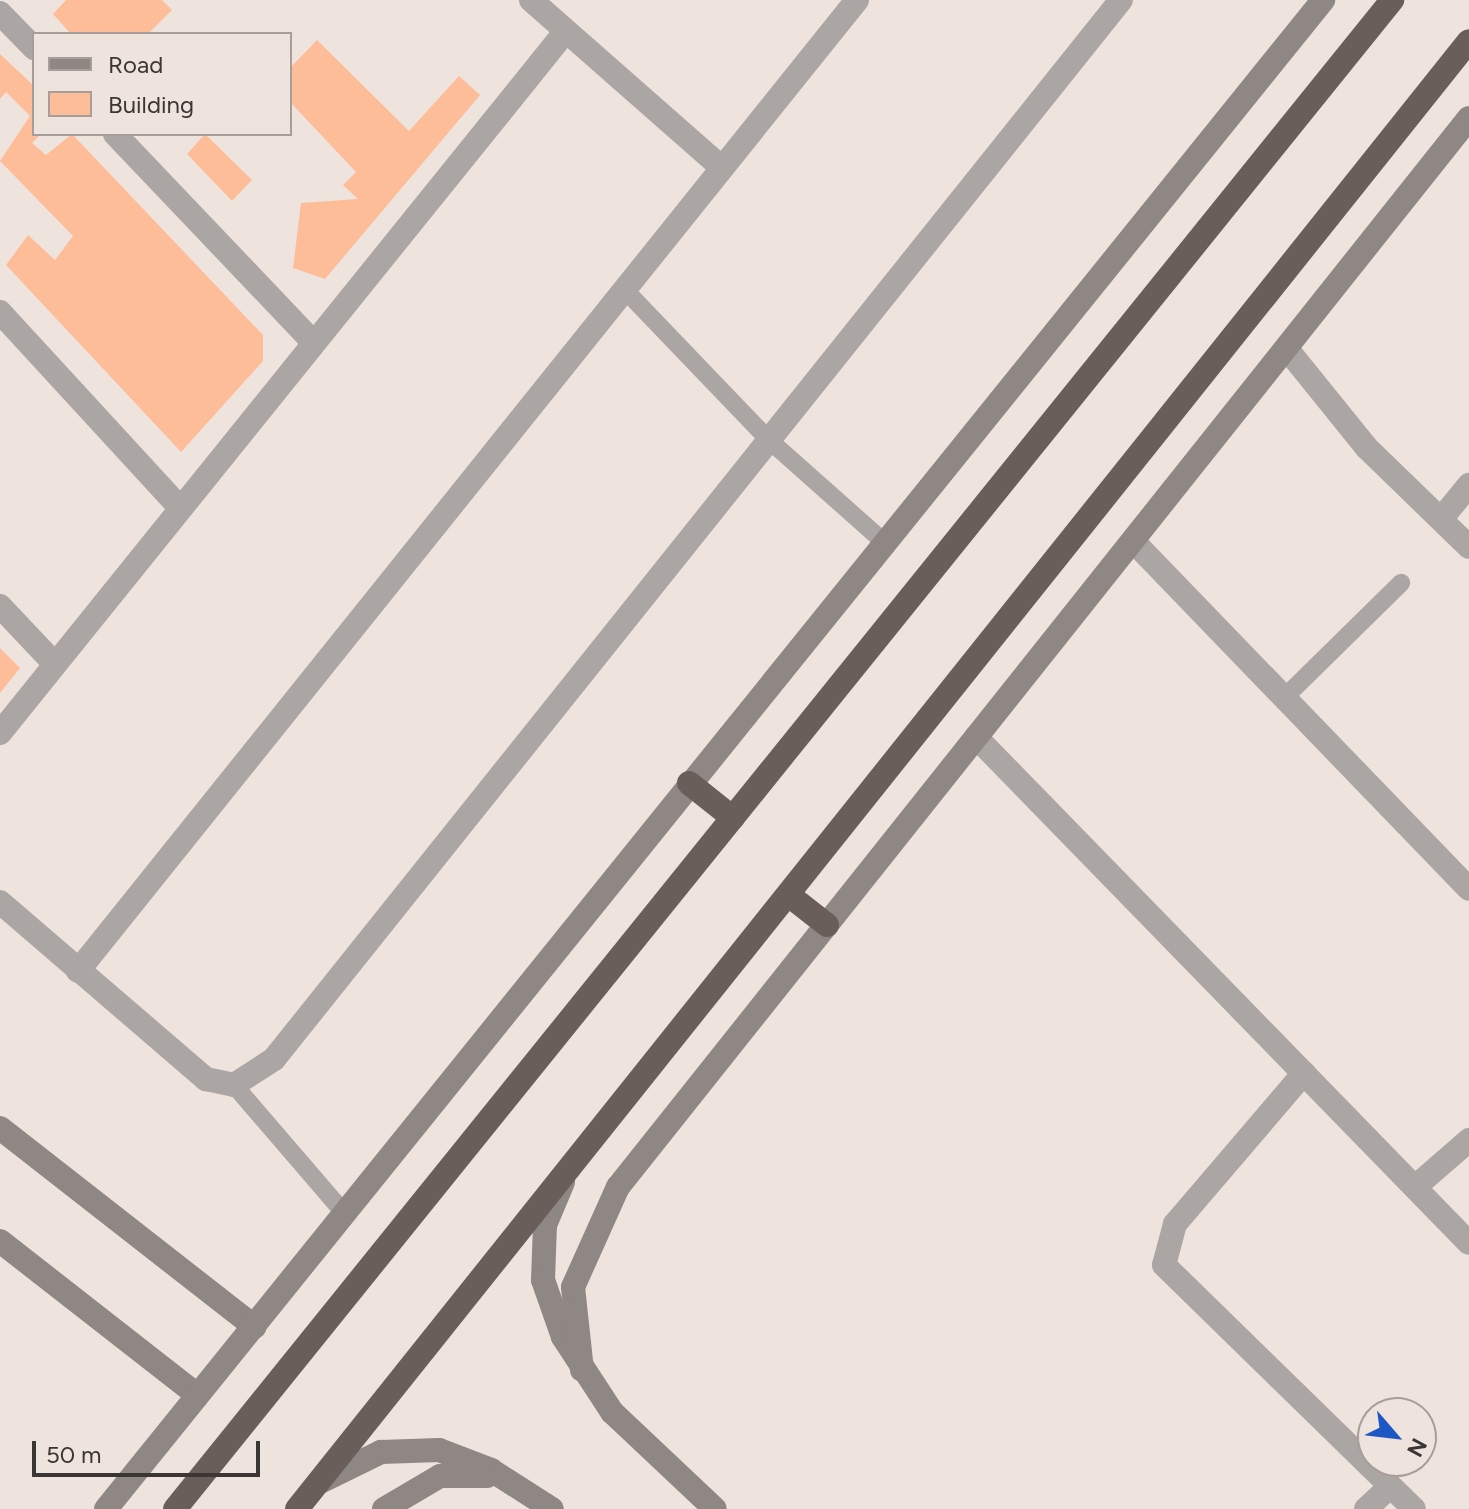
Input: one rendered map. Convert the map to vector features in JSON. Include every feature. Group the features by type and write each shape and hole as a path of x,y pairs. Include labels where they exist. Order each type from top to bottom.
{"highway":[{"path":"175,1509 1392,0"},
{"path":"297,1509 790,896 1469,41"},
{"path":"689,783 733,818"},
{"path":"790,896 827,925"}],"main road":[{"path":"106,1509 1323,0"},
{"path":"582,1370 573,1287 600,1217 827,925 1469,118"},
{"path":"0,1128 255,1327"},
{"path":"566,1176 545,1225 543,1280 582,1370 642,1444 715,1509"},
{"path":"0,1241 197,1395"},
{"path":"320,1483 359,1458 411,1448 467,1459 552,1509"},
{"path":"384,1509 440,1476 469,1472 509,1481"}],"street":[{"path":"531,0 722,168"},
{"path":"0,902 206,1079 234,1085 274,1059 1121,0"},
{"path":"78,971 852,2"},
{"path":"0,13 32,46"},
{"path":"0,733 53,662 180,508 311,340 565,32"},
{"path":"117,136 311,340"},
{"path":"0,312 180,508"},
{"path":"1287,349 1367,448 1469,547"},
{"path":"1442,518 1469,485"},
{"path":"1134,542 1469,889"},
{"path":"0,606 53,662"},
{"path":"976,737 1469,1243"},
{"path":"1304,1073 1175,1224 1164,1265 1414,1509"},
{"path":"1415,1187 1469,1140"},
{"path":"1366,1509 1390,1487"}],"lane":[{"path":"625,290 769,440 884,542"},
{"path":"1285,697 1401,583"},
{"path":"234,1085 345,1214"}],"building":[{"path":"66,0 162,0 172,10 150,32 69,32 53,14"},
{"path":"317,40 409,131 459,76 480,95 325,279 293,268 301,203 358,199 343,185 356,172 292,104 292,66"},
{"path":"0,54 32,84 32,136 39,136 32,143 46,155 70,136 74,136 263,335 263,361 181,452 6,265 28,235 55,260 73,236 0,161 30,116 6,92 0,99"},
{"path":"203,136 207,136 252,180 232,201 187,154"},
{"path":"0,648 20,668 0,693"}]}
